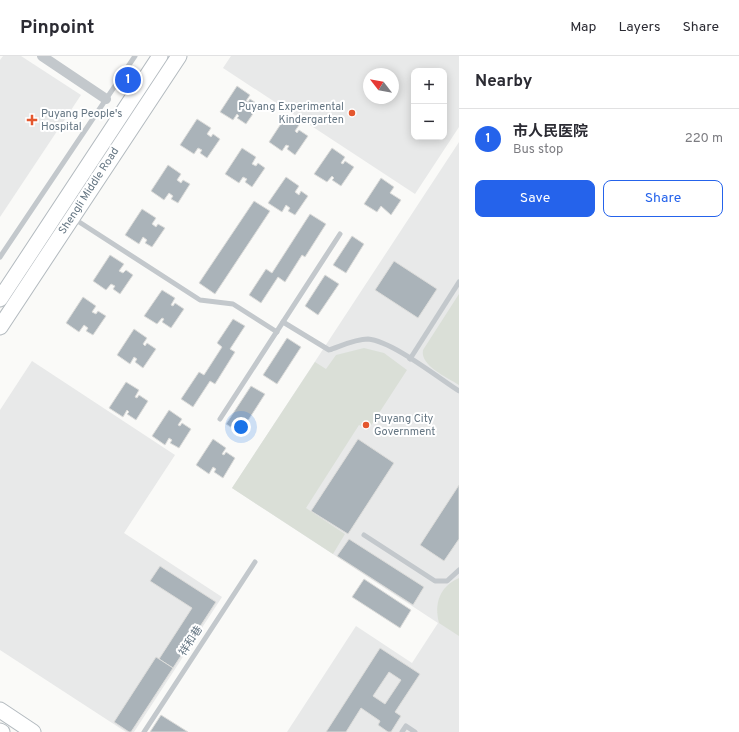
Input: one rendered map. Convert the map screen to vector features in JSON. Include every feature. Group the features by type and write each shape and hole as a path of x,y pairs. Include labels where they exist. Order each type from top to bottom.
{"main road":[{"name":"Shengli Middle Road","path":"0,299 160,56"},
{"name":"Shengli Middle Road","path":"0,326 179,56"},
{"path":"0,710 33,732"}],"street":[{"path":"42,56 106,99"}],"lane":[{"path":"0,257 135,56"},
{"path":"72,218 200,300 233,304 277,332"},
{"path":"220,419 340,234"},
{"path":"410,359 459,282"},
{"path":"283,322 329,350 366,339 378,341 410,359 459,391"},
{"path":"364,535 435,581 447,581 459,570"},
{"name":"祥和巷","path":"144,732 255,562"},
{"path":"402,732 406,726 415,732"}],"shaded area":[{"name":"Puyang People's Hospital","path":"3,56 21,56 81,95 0,217 0,60"},
{"name":"Puyang Experimental Kindergarten","path":"231,56 459,56 459,127 415,194 223,68"},
{"name":"Puyang City Government","path":"459,142 459,732 287,732 356,626 412,663 438,623 232,488"},
{"path":"459,294 459,385 430,366 423,356 423,350"},
{"path":"364,348 384,353 407,370 368,430 359,425 306,508 345,534 333,554 232,488 315,362 326,369 336,355"},
{"path":"32,361 175,455 124,533 222,597 134,732 126,732 0,650 0,410"},
{"path":"459,578 459,636 439,623 437,609 443,591 447,586"}],"building":[{"path":"237,86 250,95 246,101 248,102 250,99 259,105 246,124 237,118 239,116 237,114 233,120 220,112"},
{"path":"286,116 299,125 295,131 297,133 299,130 308,136 295,155 287,149 289,146 286,145 282,151 269,142"},
{"path":"197,119 211,128 207,134 211,137 213,134 220,139 207,158 200,153 202,150 198,148 194,154 180,145"},
{"path":"242,148 256,157 252,164 256,166 258,163 265,168 252,187 245,182 247,179 243,177 239,183 225,174"},
{"path":"332,148 345,157 341,163 343,164 345,161 354,167 341,186 332,180 334,178 332,176 327,182 314,174"},
{"path":"168,165 181,174 177,180 181,183 183,180 190,184 178,203 171,199 173,196 169,193 164,200 151,191"},
{"path":"286,177 299,186 295,192 299,195 301,191 308,196 295,215 288,211 290,208 286,205 282,212 268,203"},
{"path":"381,178 394,187 390,193 401,200 391,215 381,206 377,212 364,204"},
{"path":"254,201 270,211 215,294 199,283"},
{"path":"142,209 156,218 152,224 156,227 158,224 165,228 152,247 145,243 147,240 143,237 139,244 125,235"},
{"path":"310,214 326,224 305,257 302,255 285,282 278,277 261,303 249,295 266,269 272,273"},
{"path":"352,236 364,244 346,273 333,265"},
{"path":"110,255 124,264 119,271 123,273 126,270 133,275 120,294 113,289 115,286 111,284 106,290 93,281"},
{"path":"394,261 437,289 418,318 375,290"},
{"path":"325,275 339,284 318,315 305,306"},
{"path":"162,290 175,298 171,305 173,306 175,303 184,309 171,328 162,322 164,319 162,318 157,324 144,316"},
{"path":"83,297 96,306 92,312 96,314 98,311 106,316 93,335 86,331 88,328 84,325 79,332 66,323"},
{"path":"233,319 245,326 230,349 235,352 215,384 210,381 193,407 181,399 199,372 204,375 222,347 217,343"},
{"path":"134,329 147,338 143,344 145,346 147,343 156,349 143,368 135,362 137,359 134,357 130,364 117,355"},
{"path":"287,338 301,347 277,384 263,375"},
{"path":"126,382 139,390 135,397 137,398 139,395 148,401 136,420 127,414 129,412 127,410 123,417 109,408"},
{"path":"251,386 265,394 240,433 226,424"},
{"path":"169,410 182,419 178,425 180,426 182,423 191,429 179,448 170,443 172,440 169,438 165,445 152,436"},
{"path":"213,439 226,448 222,454 224,455 226,452 235,458 223,478 214,472 216,469 213,467 209,474 196,465"},
{"path":"358,439 394,463 348,534 311,511"},
{"path":"459,485 459,539 444,561 420,545"},
{"path":"349,539 424,587 413,605 337,556"},
{"path":"160,566 216,602 173,668 159,659 192,608 150,581"},
{"path":"364,579 411,610 400,628 352,597"},
{"path":"380,648 420,674 395,712 401,716 391,732 388,732 378,725 380,721 361,708 346,732 326,732","holes":["389,672 401,680 385,704 373,696"]},
{"path":"156,657 173,668 131,732 129,732 114,722"},
{"path":"161,715 188,732 150,732"}],"place":[{"name":"市人民医院","path":"128,80"},
{"name":"Puyang Experimental Kindergarten","path":"352,113"},
{"name":"Puyang People's Hospital","path":"32,120"},
{"name":"Puyang City Government","path":"366,425"}]}
